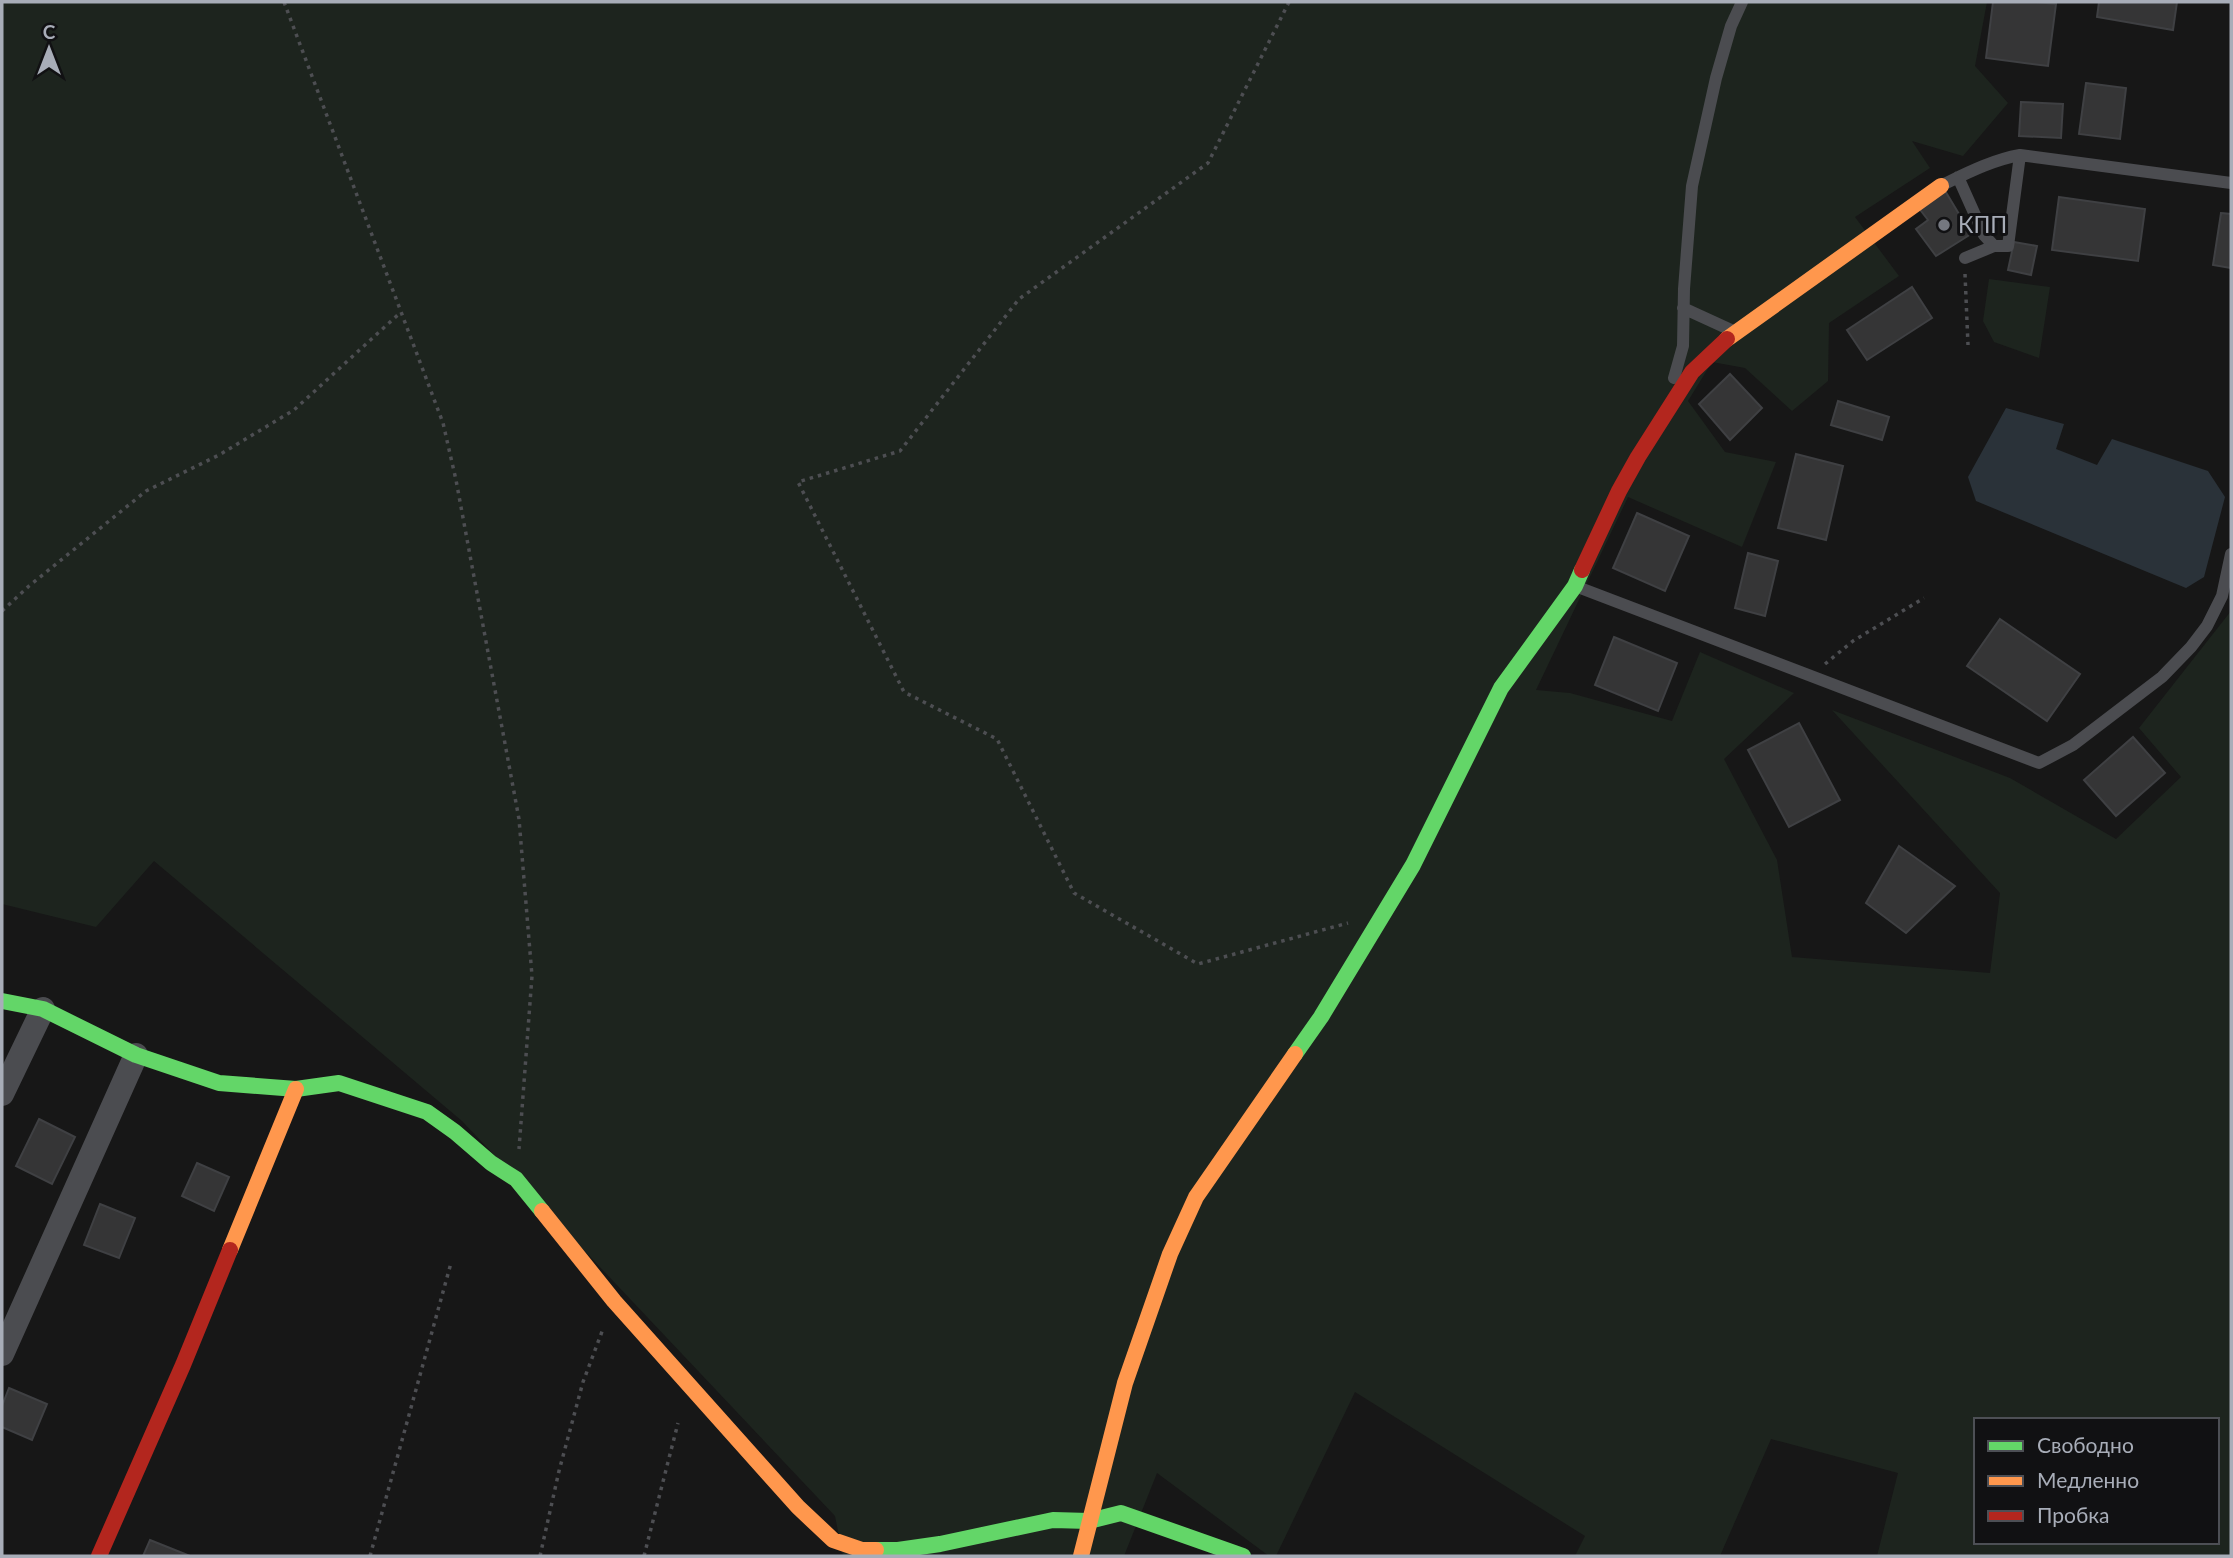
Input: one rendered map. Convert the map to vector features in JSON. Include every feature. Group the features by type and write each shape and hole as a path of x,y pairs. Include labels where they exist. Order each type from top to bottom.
{"street":[{"path":"1081,1556 1125,1383 1165,1267 1196,1198 1321,1017 1413,864 1501,688 1575,586 1619,491 1692,372 1734,331 1941,186"},
{"path":"2,1001 43,1009 136,1055 219,1083 296,1089 339,1083 427,1112 491,1163 516,1179 614,1301 729,1432 833,1541 862,1550 898,1550 1053,1520 1089,1521 1121,1513 1243,1556"},
{"path":"2,1094 43,1009"},
{"path":"2,1354 136,1055"},
{"path":"99,1556 183,1365 296,1089"}],"lane":[{"path":"1662,421 1683,346 1683,308 1692,186 1716,78 1731,26 1742,2"},
{"path":"1965,258 1994,246 2008,246 2020,155"},
{"path":"1941,186 2006,157 2020,155 2231,183"},
{"path":"1958,177 1984,235 1994,246"},
{"path":"1683,308 1734,331"},
{"path":"1575,586 2039,763 2083,737 2162,677 2191,647 2207,626 2222,596 2231,554"}],"path":[{"path":"284,2 443,424 456,480 519,819 532,976 516,1179"},
{"path":"1289,2 1208,163 1019,299 900,451 798,482 904,692 997,739 1074,893 1198,964 1354,921"},
{"path":"1965,258 1968,345"},
{"path":"2,611 146,491 219,455 294,410 401,312"},
{"path":"1810,676 1853,641 1924,598"},
{"path":"370,1556 451,1263"},
{"path":"540,1556 583,1382 614,1301"},
{"path":"644,1556 678,1423"}],"shaded area":[{"path":"2,2 1987,2 1975,66 2008,103 1963,156 1912,141 1930,168 1855,217 1899,276 1829,323 1828,381 1792,411 1745,368 1712,362 1688,401 1725,452 1776,462 1742,547 1628,497 1536,690 1570,693 1672,721 1700,652 1794,693 1724,759 1777,860 1792,957 1990,973 2000,893 1832,710 2010,778 2116,839 2181,777 2139,728 2231,611 2231,1556 1877,1556 1898,1473 1771,1439 1720,1556 1575,1556 1585,1536 1355,1392 1276,1556 1269,1556 1157,1473 1124,1556 843,1556 835,1516 462,1121 154,861 96,927 2,904"},
{"path":"1989,279 2050,287 2039,358 1994,342 1983,321"},
{"path":"2006,408 2064,424 2056,449 2097,465 2112,439 2208,471 2225,497 2204,577 2186,588 1976,501 1968,477"}],"building":[{"path":"1993,2 2056,4 2048,66 1986,58"},
{"path":"2099,2 2177,2 2173,30 2097,17"},
{"path":"2086,83 2126,88 2120,139 2079,134"},
{"path":"2021,102 2063,104 2061,138 2019,136"},
{"name":"КПП","path":"1944,189 1971,234 1936,256 1916,229 1928,220 1918,207"},
{"path":"2059,197 2145,209 2138,261 2052,250"},
{"path":"2221,213 2231,214 2231,268 2213,265"},
{"path":"2014,242 2037,246 2031,275 2008,270"},
{"path":"1912,287 1932,318 1867,360 1847,330"},
{"path":"1730,374 1762,408 1730,440 1699,404"},
{"path":"1838,401 1889,417 1882,440 1831,425"},
{"path":"1796,454 1843,466 1826,540 1778,528"},
{"path":"1637,513 1689,536 1665,591 1613,568"},
{"path":"1748,553 1778,561 1765,616 1735,608"},
{"path":"2000,619 2080,674 2047,721 1967,666"},
{"path":"1614,637 1677,663 1658,711 1595,685"},
{"path":"1799,723 1840,800 1789,827 1748,750"},
{"path":"2133,737 2165,773 2116,816 2084,780"},
{"path":"1899,846 1955,886 1906,933 1866,903"},
{"path":"39,1119 75,1137 52,1184 16,1166"},
{"path":"197,1163 229,1177 214,1211 182,1196"},
{"path":"100,1204 135,1218 119,1258 84,1245"},
{"path":"9,1388 47,1404 32,1440 2,1427 2,1406"},
{"path":"150,1540 190,1556 143,1556"}],"traffic: fast":[{"path":"1295,1054 1321,1017 1413,865 1501,688 1575,586 1582,570"},
{"path":"2,1001 43,1009 136,1055 219,1083 296,1089 339,1083 427,1112 491,1163 516,1179 542,1211"},
{"path":"876,1550 940,1544 1053,1520 1089,1521 1121,1513 1243,1556"}],"traffic: slow":[{"path":"1727,339 1941,186"},
{"path":"1081,1556 1125,1383 1170,1254 1196,1197 1295,1054"},
{"path":"230,1250 296,1089"},
{"path":"542,1211 614,1301 798,1507 833,1540 862,1550 876,1550"}],"traffic: jam":[{"path":"1582,570 1638,457 1692,372 1727,339"},
{"path":"99,1556 230,1250"}],"place":[{"name":"КПП","path":"1944,225"}]}
